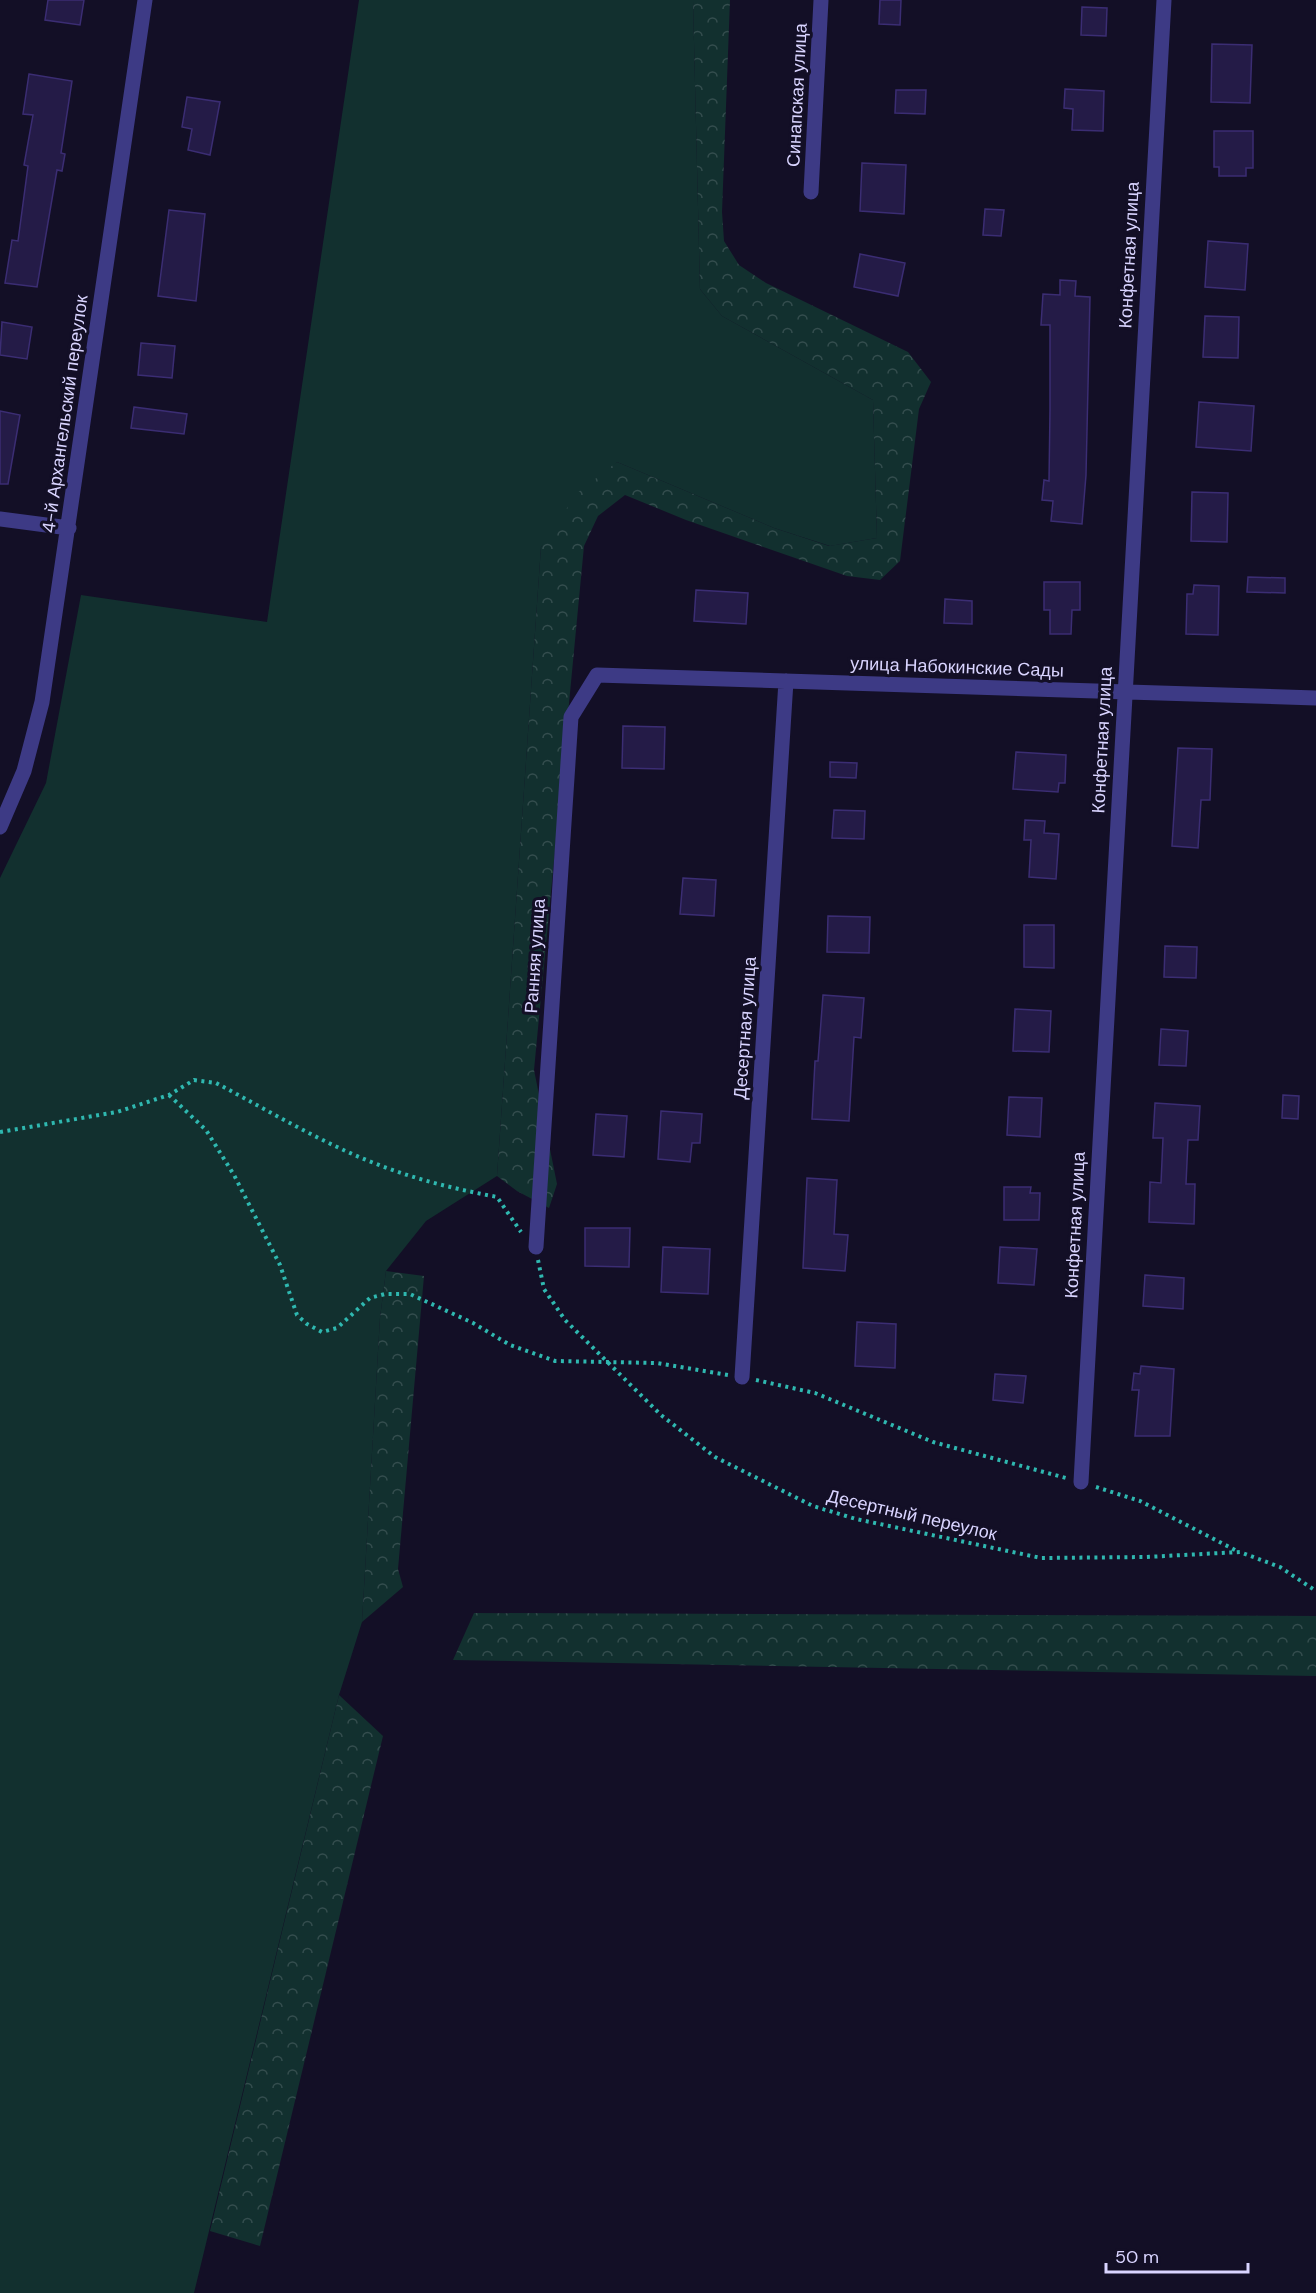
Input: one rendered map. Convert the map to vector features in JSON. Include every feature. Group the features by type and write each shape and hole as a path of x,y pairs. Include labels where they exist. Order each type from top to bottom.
{"street":[{"name":"4-й Архангельский переулок","path":"0,827 24,771 34,737 69,528 145,0"},
{"name":"Синапская улица","path":"812,192 821,0"},
{"name":"Конфетная улица","path":"1081,1482 1164,0"},
{"path":"0,519 69,528"},
{"name":"улица Набокинские Сады","path":"597,675 1316,698"},
{"name":"Ранняя улица","path":"536,1247 571,717 597,675"},
{"name":"Десертная улица","path":"742,1377 786,681"}],"path":[{"path":"0,1132 117,1112 169,1095 194,1080 216,1083 337,1146 388,1169 435,1184 497,1197 518,1230 536,1247"},
{"path":"169,1095 206,1130 234,1175 280,1265 297,1315 307,1324 322,1332 338,1328 370,1298 384,1294 410,1294 473,1323 510,1345 555,1362 657,1363 742,1377 814,1393 933,1442 1081,1482 1140,1501 1240,1552"},
{"name":"Десертный переулок","path":"536,1247 544,1289 565,1320 661,1415 715,1457 813,1506 846,1516 1041,1558 1146,1557 1240,1552 1280,1567 1316,1591"}],"green space":[{"path":"359,0 693,0 700,289 722,316 873,400 877,538 830,546 774,528 617,462 541,547 497,1176 426,1221 386,1271 380,1318 362,1622 339,1695 194,2293 0,2293 0,878 46,783 81,595 267,622"},
{"path":"693,0 730,0 722,212 724,241 739,265 766,283 908,352 931,382 919,409 900,561 880,580 847,576 686,520 625,495 598,516 584,546 534,1070 557,1184 549,1208 517,1191 497,1176 541,547 577,493 617,462 774,528 829,546 877,538 873,400 722,316 700,289"},
{"path":"386,1271 424,1276 398,1569 403,1587 362,1622 380,1318"},
{"path":"474,1613 1316,1616 1316,1676 453,1660"},
{"path":"339,1695 383,1736 260,2246 210,2231"}],"building":[{"path":"48,0 84,0 80,25 45,20"},
{"path":"880,0 901,0 900,25 879,24"},
{"path":"1082,7 1107,8 1106,36 1081,35"},
{"path":"1212,44 1252,45 1250,103 1211,102"},
{"path":"29,74 72,81 61,153 65,154 62,171 57,170 37,287 5,283 12,240 18,241 28,166 24,165 33,115 23,114"},
{"path":"1065,89 1104,91 1103,131 1072,130 1073,109 1064,108"},
{"path":"896,90 926,90 925,114 895,113"},
{"path":"187,97 220,102 210,155 188,150 192,129 182,127"},
{"path":"1214,131 1253,131 1253,168 1246,168 1246,176 1219,176 1219,167 1214,167"},
{"path":"862,163 906,165 904,214 860,211"},
{"path":"985,209 1004,210 1001,236 983,235"},
{"path":"169,210 205,214 196,301 158,296"},
{"path":"1208,241 1248,244 1245,290 1205,287"},
{"path":"860,254 905,263 898,296 854,287"},
{"path":"1060,280 1076,281 1075,296 1090,297 1086,475 1082,524 1051,521 1053,501 1042,500 1044,480 1049,481 1050,410 1050,325 1041,325 1043,294 1060,295"},
{"path":"1205,316 1239,317 1238,358 1203,357"},
{"path":"2,322 32,327 27,359 0,355"},
{"path":"141,343 175,346 172,378 138,375"},
{"path":"1199,402 1254,406 1251,451 1196,447"},
{"path":"134,407 187,414 184,434 131,428"},
{"path":"0,411 20,415 8,484 0,484"},
{"path":"1192,492 1228,493 1227,542 1191,541"},
{"path":"1248,577 1285,578 1285,593 1247,592"},
{"path":"1044,582 1080,582 1080,610 1072,610 1071,634 1050,634 1050,610 1044,610"},
{"path":"1194,585 1219,586 1218,635 1186,634 1187,594 1193,594"},
{"path":"696,590 748,593 746,624 694,621"},
{"path":"945,599 972,601 972,624 944,623"},
{"path":"623,726 665,727 664,769 622,768"},
{"path":"1178,748 1212,749 1210,800 1201,800 1198,848 1172,846"},
{"path":"1016,752 1066,755 1065,783 1059,783 1058,792 1013,789"},
{"path":"830,762 857,763 856,778 830,777"},
{"path":"834,810 865,811 864,839 832,838"},
{"path":"1025,820 1045,821 1044,833 1059,834 1056,879 1029,877 1031,840 1024,840"},
{"path":"683,878 716,880 714,916 680,914"},
{"path":"828,916 870,917 869,953 827,952"},
{"path":"1024,925 1054,925 1054,968 1024,967"},
{"path":"1165,946 1197,947 1196,978 1164,977"},
{"path":"823,995 864,998 861,1038 854,1037 849,1121 812,1119 815,1061 818,1061"},
{"path":"1015,1009 1051,1011 1049,1052 1013,1051"},
{"path":"1161,1029 1188,1031 1186,1066 1159,1065"},
{"path":"1283,1095 1299,1096 1298,1119 1282,1118"},
{"path":"1009,1097 1042,1098 1040,1137 1007,1135"},
{"path":"1155,1103 1200,1106 1198,1140 1188,1140 1186,1184 1195,1184 1194,1224 1149,1222 1150,1182 1161,1183 1163,1138 1153,1138"},
{"path":"661,1111 702,1114 700,1143 692,1143 690,1162 658,1159"},
{"path":"596,1114 627,1116 624,1157 593,1155"},
{"path":"807,1178 837,1180 834,1234 848,1235 845,1271 803,1268"},
{"path":"1004,1187 1031,1187 1030,1193 1040,1193 1039,1220 1004,1220"},
{"path":"585,1228 630,1228 629,1267 585,1266"},
{"path":"663,1247 710,1249 708,1294 661,1292"},
{"path":"1000,1247 1037,1249 1034,1285 998,1283"},
{"path":"1145,1275 1184,1278 1183,1309 1143,1306"},
{"path":"857,1322 896,1324 895,1368 855,1366"},
{"path":"1141,1366 1174,1369 1170,1436 1135,1436 1139,1390 1132,1390 1134,1373 1140,1374"},
{"path":"995,1374 1026,1376 1023,1403 993,1400"}]}
